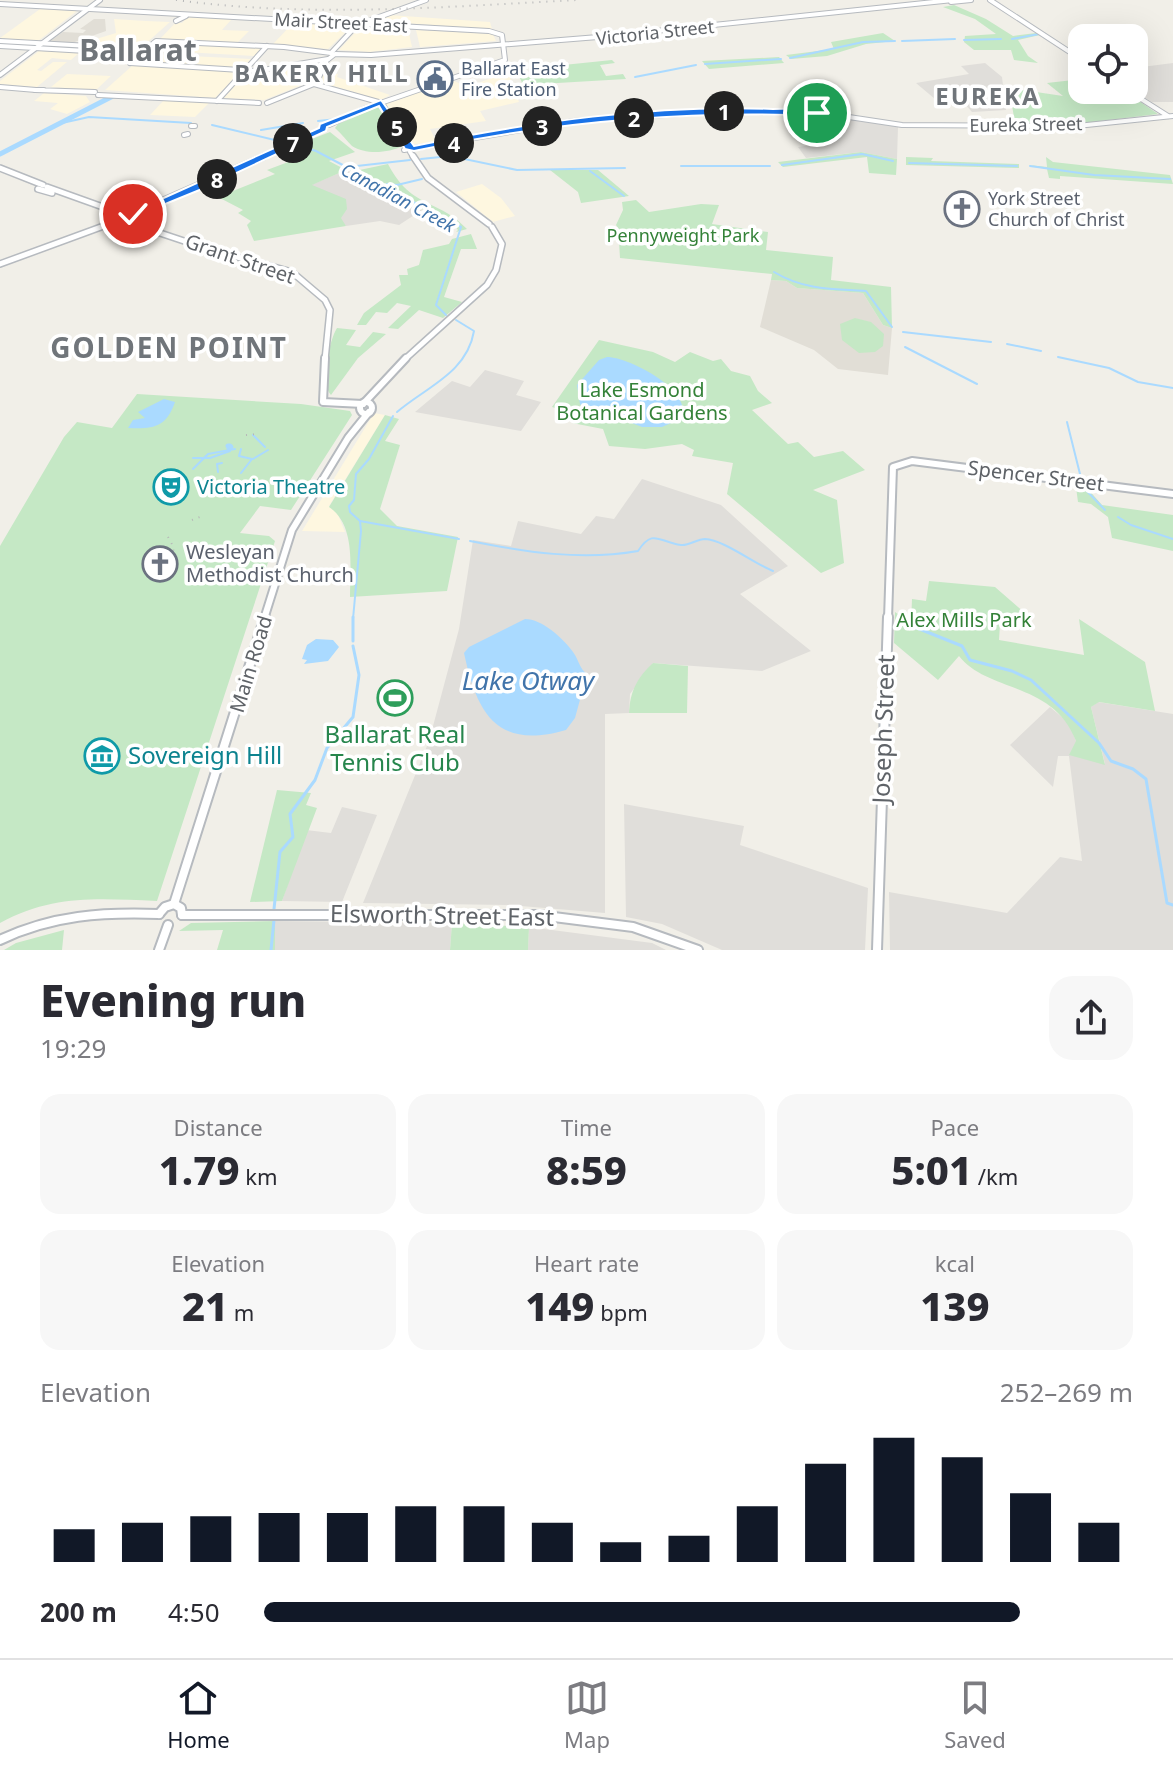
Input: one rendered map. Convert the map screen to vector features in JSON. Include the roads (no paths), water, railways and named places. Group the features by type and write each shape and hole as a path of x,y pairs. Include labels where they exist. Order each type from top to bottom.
{"street":[{"path":"0,75 98,0"},
{"path":"0,87 263,102 315,82 338,46 358,24 426,0"},
{"name":"Victoria Street","path":"943,2 953,0"},
{"name":"Victoria Street","path":"330,57 504,47 971,0"},
{"path":"991,0 1068,51"},
{"name":"Mair Street East","path":"0,5 495,32 504,47"},
{"path":"330,57 268,70 130,63 152,42 315,50 338,46"},
{"path":"0,43 144,49"},
{"path":"39,45 138,54"},
{"path":"217,101 267,46"},
{"path":"0,264 199,187 323,129 323,126 505,60 504,47"},
{"path":"124,53 130,51 129,48"},
{"path":"315,50 330,57"},
{"path":"315,82 381,103"},
{"name":"Main Road","path":"351,434 361,407 398,365 490,281 502,247 501,239 491,226 428,178 381,103"},
{"path":"1148,103 1170,116"},
{"name":"Eureka Street","path":"411,149 483,134 574,121 724,111 815,113 902,125 1072,126 1170,116"},
{"name":"Grant Street","path":"0,168 122,217"},
{"name":"Grant Street","path":"39,186 211,250 292,272 325,300 330,312 322,383 326,403 361,407"},
{"name":"Main Road","path":"174,904 290,536 301,512 351,434 374,408 380,388"},
{"path":"361,407 373,404"},
{"path":"361,407 369,412"},
{"name":"Spencer Street","path":"899,463 912,461 1173,494"},
{"name":"Joseph Street","path":"877,950 889,530 892,469 899,463"},
{"path":"174,904 180,906 182,915 178,921 168,925 160,922 159,914 165,907 174,904"},
{"path":"0,940 24,927 62,916 159,914"},
{"name":"Elsworth Street East","path":"182,915 538,915 644,930 698,950"},
{"path":"159,950 168,925"}],"water":[{"path":"607,357 645,370 670,388 683,409 680,419 662,427 642,427 619,418 592,419 580,404 577,385 599,360"},
{"path":"164,399 175,402 163,422 151,427 128,428 133,420 145,418 138,412"},
{"name":"Lake Otway","path":"525,619 538,622 558,635 587,674 575,718 566,730 542,735 507,731 494,722 476,694 464,653 469,647"},
{"path":"316,639 333,640 339,647 328,661 304,664 307,660 302,659 307,645"}],"waterway":[{"path":"1012,39 1039,34"},
{"path":"902,41 955,39"},
{"path":"964,40 1001,39"},
{"path":"790,58 863,42 895,41"},
{"path":"705,64 781,59"},
{"path":"635,77 696,65"},
{"path":"0,154 113,96"},
{"name":"Canadian Creek","path":"62,123 89,117 191,123"},
{"path":"318,121 337,119"},
{"path":"261,130 303,123"},
{"name":"Canadian Creek","path":"212,125 287,143"},
{"name":"Canadian Creek","path":"296,145 316,151 461,227 436,305 446,315"},
{"path":"782,165 862,154 893,161"},
{"path":"421,159 450,156 517,170 625,168"},
{"path":"348,167 410,160"},
{"path":"909,163 1017,166"},
{"path":"681,166 770,166"},
{"path":"1030,166 1094,175 1170,179"},
{"path":"590,171 624,196"},
{"path":"387,184 397,185 422,179"},
{"path":"774,272 807,285 866,291 892,327"},
{"name":"Canadian Creek","path":"397,412 444,378 463,358 474,331 456,320"},
{"path":"903,332 991,342"},
{"path":"1007,344 1041,351"},
{"path":"905,347 977,384"},
{"path":"1058,357 1109,368 1138,382 1173,388"},
{"name":"Canadian Creek","path":"360,521 350,512 349,506 354,500 356,474 369,459 393,416"},
{"path":"1067,422 1081,478"},
{"path":"253,435 265,447"},
{"path":"228,446 230,446 231,447 229,448 228,446"},
{"path":"204,458 208,454 235,449"},
{"path":"241,449 239,456 252,459 241,473"},
{"path":"253,459 268,450"},
{"path":"204,458 230,451"},
{"path":"193,458 204,458"},
{"path":"193,469 204,458"},
{"path":"218,472 217,464 222,463"},
{"path":"1082,486 1105,510"},
{"path":"1118,517 1131,525 1173,539"},
{"name":"Canadian Creek","path":"353,619 360,521"},
{"path":"360,521 459,539"},
{"path":"470,541 533,552 596,555 638,551 652,538 681,545 705,539 721,543 773,571"},
{"name":"Canadian Creek","path":"353,619 353,641"},
{"path":"902,622 962,646 970,660 1012,671 1031,680 1099,743 1111,761 1133,769 1146,779 1167,903 1173,905"},
{"name":"Canadian Creek","path":"274,909 280,852 293,837 290,814 315,780 327,748 353,717 359,675 353,646"},
{"name":"Canadian Creek","path":"271,950 274,920"}],"railway":[{"path":"176,0 326,10 577,0"},
{"path":"246,435 258,434"},
{"path":"192,520 205,515"},
{"path":"168,537 173,546 175,571"}],"place":[{"name":"Ballarat East Fire Station","path":"435,79"},
{"name":"York Street Church of Christ","path":"962,209"},
{"name":"Victoria Theatre","path":"171,487"},
{"name":"Wesleyan Methodist Church","path":"160,564"},
{"name":"Ballarat Real Tennis Club","path":"395,698"},
{"name":"Sovereign Hill","path":"102,756"}],"district":[{"name":"Ballarat","path":"138,51"},
{"name":"BAKERY HILL","path":"322,74"},
{"name":"EUREKA","path":"988,97"},
{"name":"GOLDEN POINT","path":"169,348"}],"park label":[{"name":"Pennyweight Park","path":"683,236"},
{"name":"Lake Esmond Botanical Gardens","path":"642,402"},
{"name":"Alex Mills Park","path":"964,620"}]}
